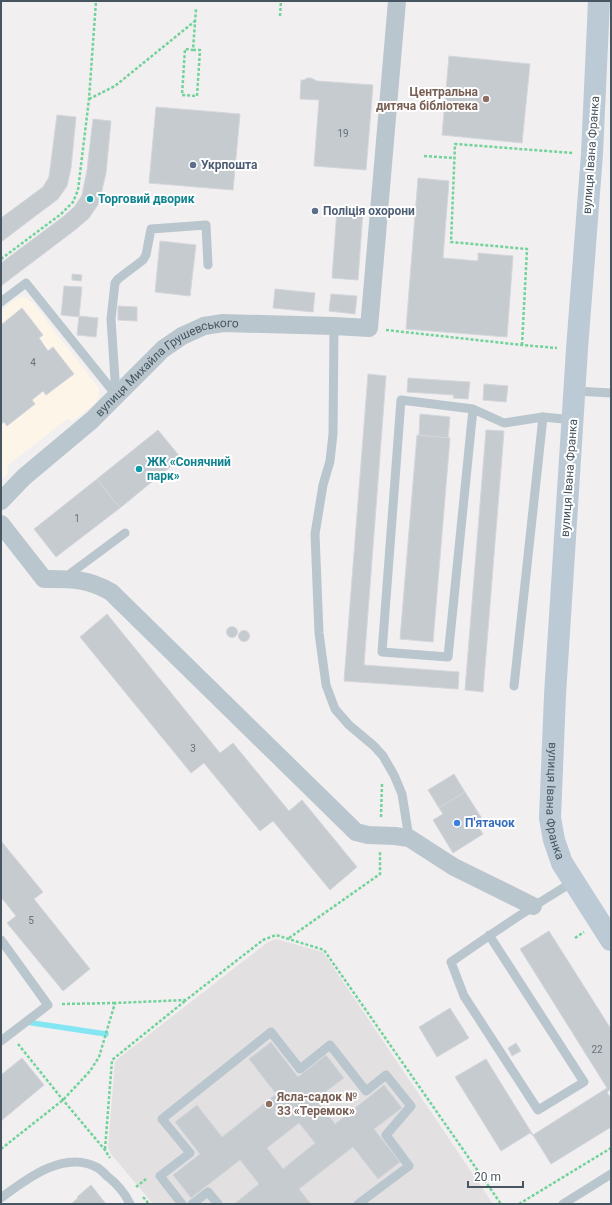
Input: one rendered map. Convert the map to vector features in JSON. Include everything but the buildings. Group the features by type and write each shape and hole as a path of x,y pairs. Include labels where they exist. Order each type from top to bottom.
{"street":[{"path":"369,328 397,1"},
{"name":"вулиця Івана Франка","path":"600,1 592,154 577,349 555,695 550,818 554,840 562,863 611,940"},
{"name":"вулиця Михайла Грушевського","path":"1,501 24,477 92,420 163,349 182,336 204,326 223,323 369,328"},
{"path":"1,524 44,579 84,580 99,585 110,592 356,832 368,835 409,838 454,867 533,906"}],"lane":[{"path":"116,396 110,319 115,283 143,260 146,255 151,228 206,225 208,265"},
{"path":"1,302 26,283 116,396"},
{"path":"334,326 333,434 330,461 323,485 315,534 319,633 326,686 335,709 349,725 374,746 394,774 402,794 409,838"},
{"path":"575,391 611,393"},
{"path":"473,409 448,657 382,652 401,400 473,409 504,423 543,418 573,420"},
{"path":"514,686 543,418"},
{"path":"69,579 71,573 125,533"},
{"path":"489,935 584,1082 538,1110 464,996 451,962 489,935 533,906 573,882"},
{"path":"1,940 48,1005 1,1041"},
{"path":"182,1204 160,1176 190,1153 162,1119 271,1032 300,1069 330,1045 366,1091 386,1075 411,1106 386,1135 409,1166 358,1204"},
{"path":"1,1198 27,1179 44,1170 61,1164 79,1162 97,1168 113,1180 128,1199 130,1204"},
{"path":"563,1204 611,1174"},
{"path":"192,1204 208,1192 218,1204"}],"path":[{"path":"1,259 7,257 61,214 73,202 78,190 89,99 96,1"},
{"path":"280,16 281,1"},
{"path":"193,50 196,9"},
{"path":"89,99 115,86 195,20"},
{"path":"185,49 193,50 200,50 197,96 182,95 185,49"},
{"path":"522,345 527,249 451,242 455,144 592,154"},
{"path":"424,156 454,158"},
{"path":"369,328 522,345 577,349"},
{"path":"288,939 380,874 382,756"},
{"path":"105,1150 112,1060 186,1000"},
{"path":"48,1005 115,1003"},
{"path":"10,1034 115,1164"},
{"path":"519,1204 611,1148"},
{"path":"135,1188 149,1204"}],"shaded area":[{"path":"17,298 27,298 32,302 98,387 99,393 98,399 93,405 73,421 67,419 7,466 8,474 1,480 1,311"},
{"name":"Ясла-садок № 33 «Теремок»","path":"276,939 323,952 493,1204 153,1204 111,1154 108,1147 115,1061 268,942"}],"waterway":[{"path":"26,1022 106,1034"}],"place":[{"name":"Центральна дитяча бібліотека","path":"486,99"},
{"name":"Укрпошта","path":"193,165"},
{"name":"Торговий дворик","path":"90,199"},
{"name":"Поліція охорони","path":"315,211"},
{"name":"ЖК «Сонячний парк»","path":"139,469"},
{"name":"П'ятачок","path":"457,823"},
{"name":"Ясла-садок № 33 «Теремок»","path":"269,1104"}]}
